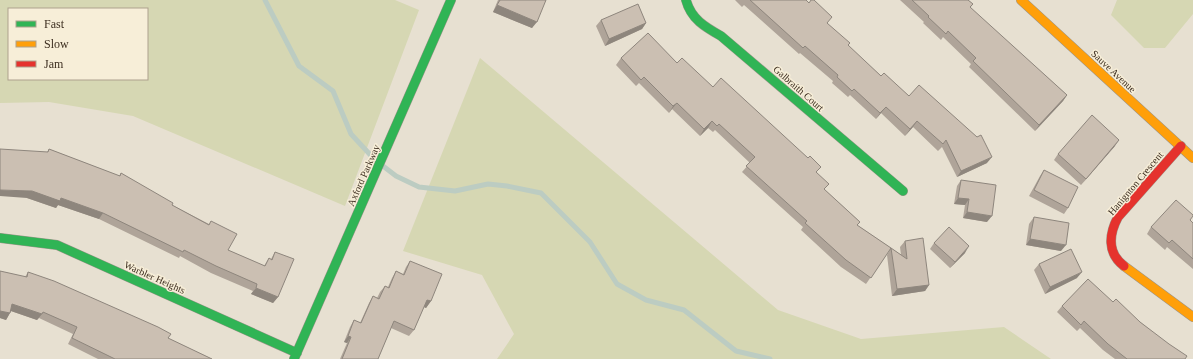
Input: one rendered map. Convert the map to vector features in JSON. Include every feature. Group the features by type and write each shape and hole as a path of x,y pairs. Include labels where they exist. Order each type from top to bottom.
{"street":[{"name":"Axford Parkway","path":"295,356 452,0"},
{"name":"Galbraith Court","path":"686,0 689,13 699,22 721,36 903,191"},
{"name":"Sauve Avenue","path":"1021,0 1193,158"},
{"name":"Hanignton Crescent","path":"1181,146 1118,217 1112,227 1109,239 1112,252 1120,263 1193,317"},
{"name":"Warbler Heights","path":"0,238 57,245 295,356"}],"green space":[{"path":"0,0 395,0 419,10 345,206 133,116 49,102 0,103"},
{"path":"1117,0 1193,0 1193,14 1165,48 1144,48 1111,15"},
{"path":"480,58 778,310 861,339 1004,327 1051,359 497,359 514,334 482,275 403,251"}],"building":[{"path":"500,0 546,0 537,22 497,5"},
{"path":"750,0 806,0 809,3 811,0 814,0 832,17 827,23 850,43 848,45 881,76 884,73 909,96 919,85 977,137 981,135 992,157 961,171 946,140 943,144 917,121 910,129 886,107 880,113 854,89 852,91 837,77 838,75 805,46 803,48"},
{"path":"912,0 968,0 973,4 970,7 1067,95 1039,125 973,61 976,58 948,31 946,34"},
{"path":"638,4 646,23 609,39 601,20"},
{"path":"648,33 677,63 682,58 713,87 721,78 808,158 810,156 821,167 816,172 829,184 824,189 860,222 857,225 891,248 871,278 846,260 805,223 807,221 746,166 755,157 719,124 717,126 712,121 704,129 677,103 673,106 644,77 641,80 621,58"},
{"path":"1092,115 1119,140 1086,179 1058,154"},
{"path":"0,149 48,152 49,149 120,176 121,173 173,203 172,205 209,225 211,221 237,234 228,250 265,266 269,258 272,260 275,252 294,259 278,297 256,288 257,284 184,250 183,252 103,213 61,198 60,201 32,191 0,190"},
{"path":"1044,170 1078,187 1068,208 1034,190"},
{"path":"961,180 996,185 992,216 967,212 969,199 958,198"},
{"path":"1176,200 1193,215 1190,220 1193,223 1193,259 1172,240 1169,243 1151,227"},
{"path":"1034,217 1069,223 1066,245 1030,239"},
{"path":"949,227 969,246 955,262 934,243"},
{"path":"923,238 929,285 897,289 891,248 907,259 905,241"},
{"path":"1071,249 1082,272 1050,287 1039,264"},
{"path":"410,261 442,274 431,301 427,300 414,330 394,321 378,359 342,359 351,337 348,336 354,320 361,323 373,296 379,299 385,286 389,288 396,271 404,275"},
{"path":"0,271 27,277 28,272 54,281 158,327 171,334 168,338 212,359 115,359 72,338 77,327 43,312 42,314 12,304 10,313 0,311"},
{"path":"1088,279 1113,302 1116,299 1140,322 1187,356 1185,359 1127,359 1108,344 1084,321 1081,325 1062,306"}],"waterway":[{"path":"265,0 299,66 333,91 351,134 376,161"},
{"path":"383,166 396,176 419,187 455,191 488,184 507,186 541,193 590,242 617,284 646,300 684,310 736,351 770,359"}],"traffic: fast":[{"path":"294,359 451,0"},
{"path":"686,0 688,7 699,22 721,36 903,191"},
{"path":"0,238 57,245 297,353"}],"traffic: slow":[{"path":"1021,0 1193,158"},
{"path":"1124,266 1193,317"}],"traffic: jam":[{"path":"1124,266 1118,261 1112,249 1111,237 1115,223 1118,217 1181,146"}]}
